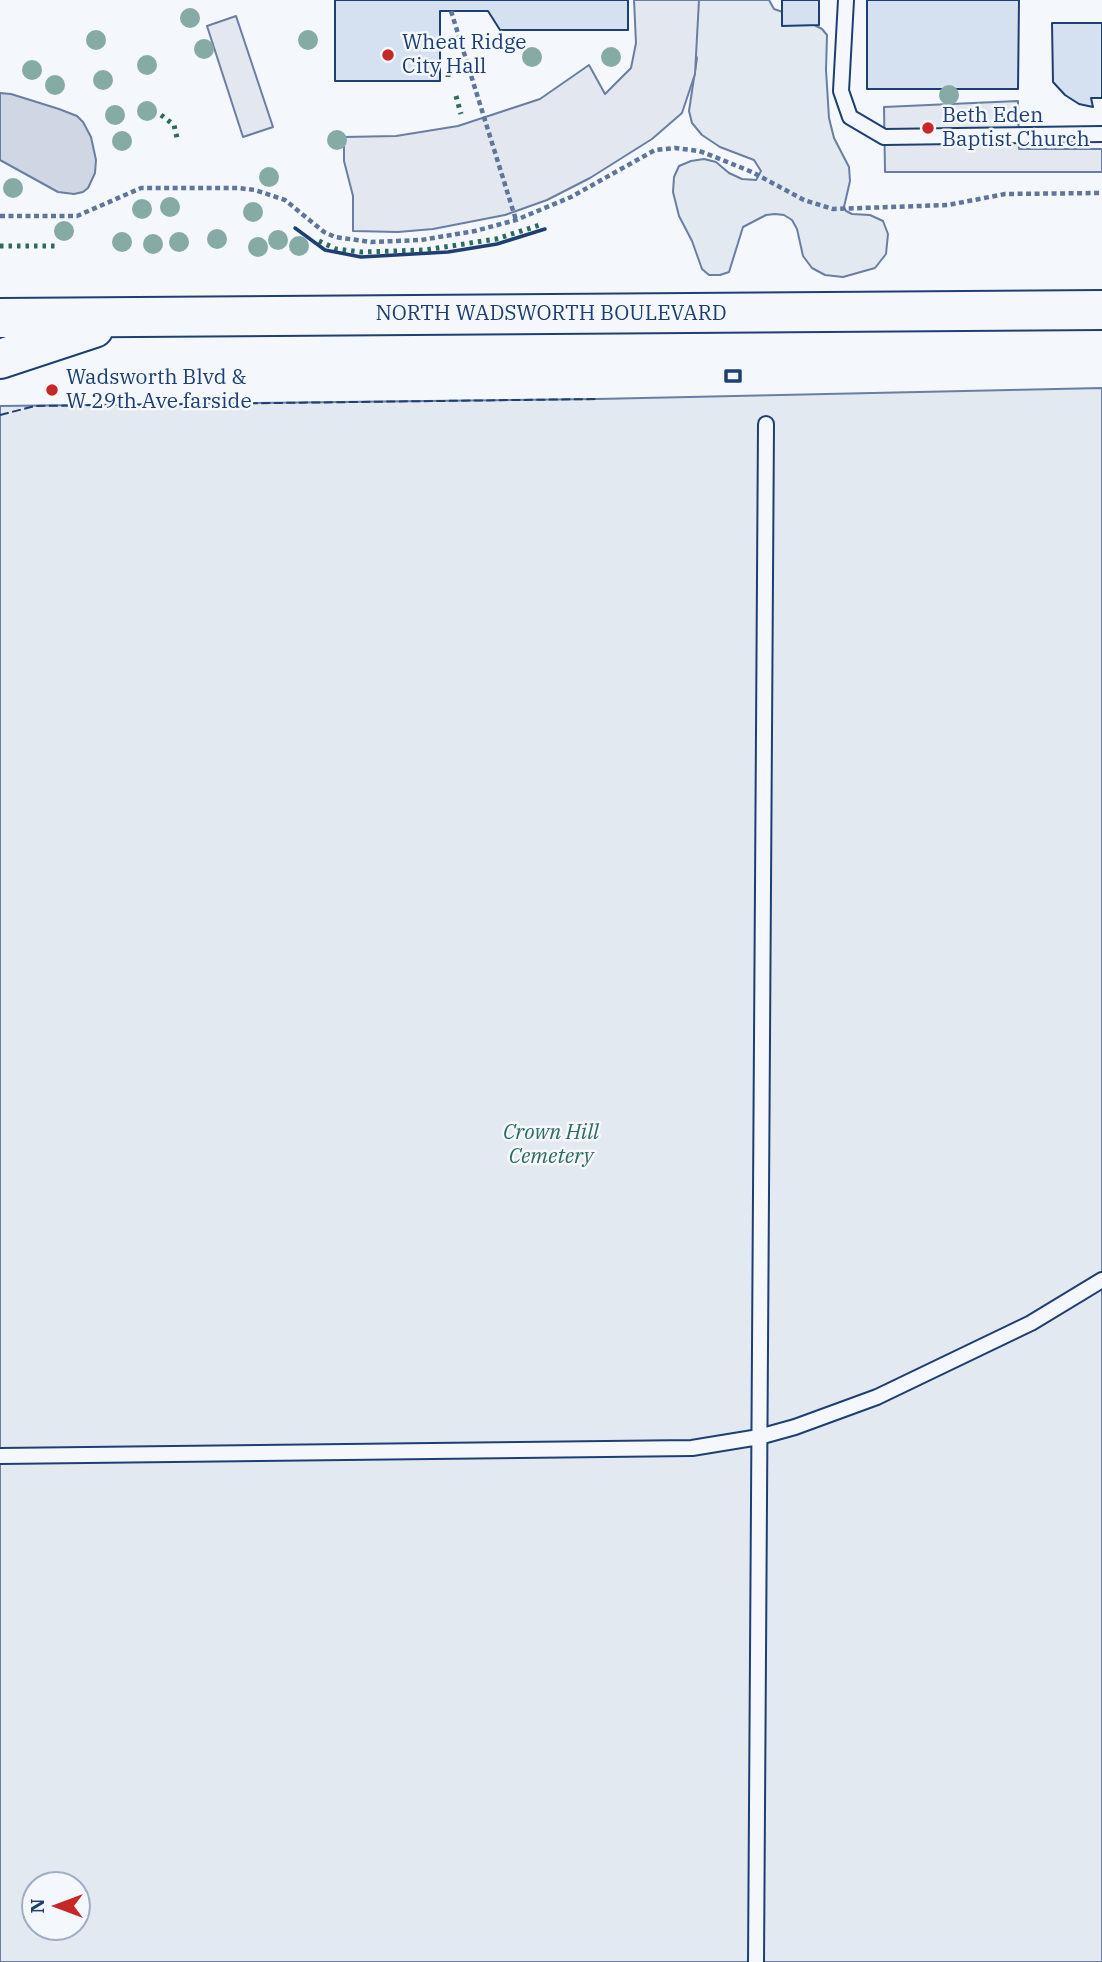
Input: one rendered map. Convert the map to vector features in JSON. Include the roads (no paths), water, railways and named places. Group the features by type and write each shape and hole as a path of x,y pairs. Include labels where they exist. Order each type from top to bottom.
{"main road":[{"name":"NORTH WADSWORTH BOULEVARD","path":"0,318 1102,310"},
{"path":"0,359 123,318"}],"lane":[{"path":"846,0 841,91 850,117 884,137 1102,134"},
{"path":"756,1962 766,424"},
{"path":"0,1456 692,1448 759,1437 877,1397 1031,1323 1102,1279"}],"place":[{"name":"Wheat Ridge City Hall","path":"388,55"},
{"name":"Beth Eden Baptist Church","path":"928,128"},
{"name":"Wadsworth Blvd & W 29th Ave farside","path":"52,390"}],"park label":[{"name":"Crown Hill Cemetery","path":"551,1145"}]}
